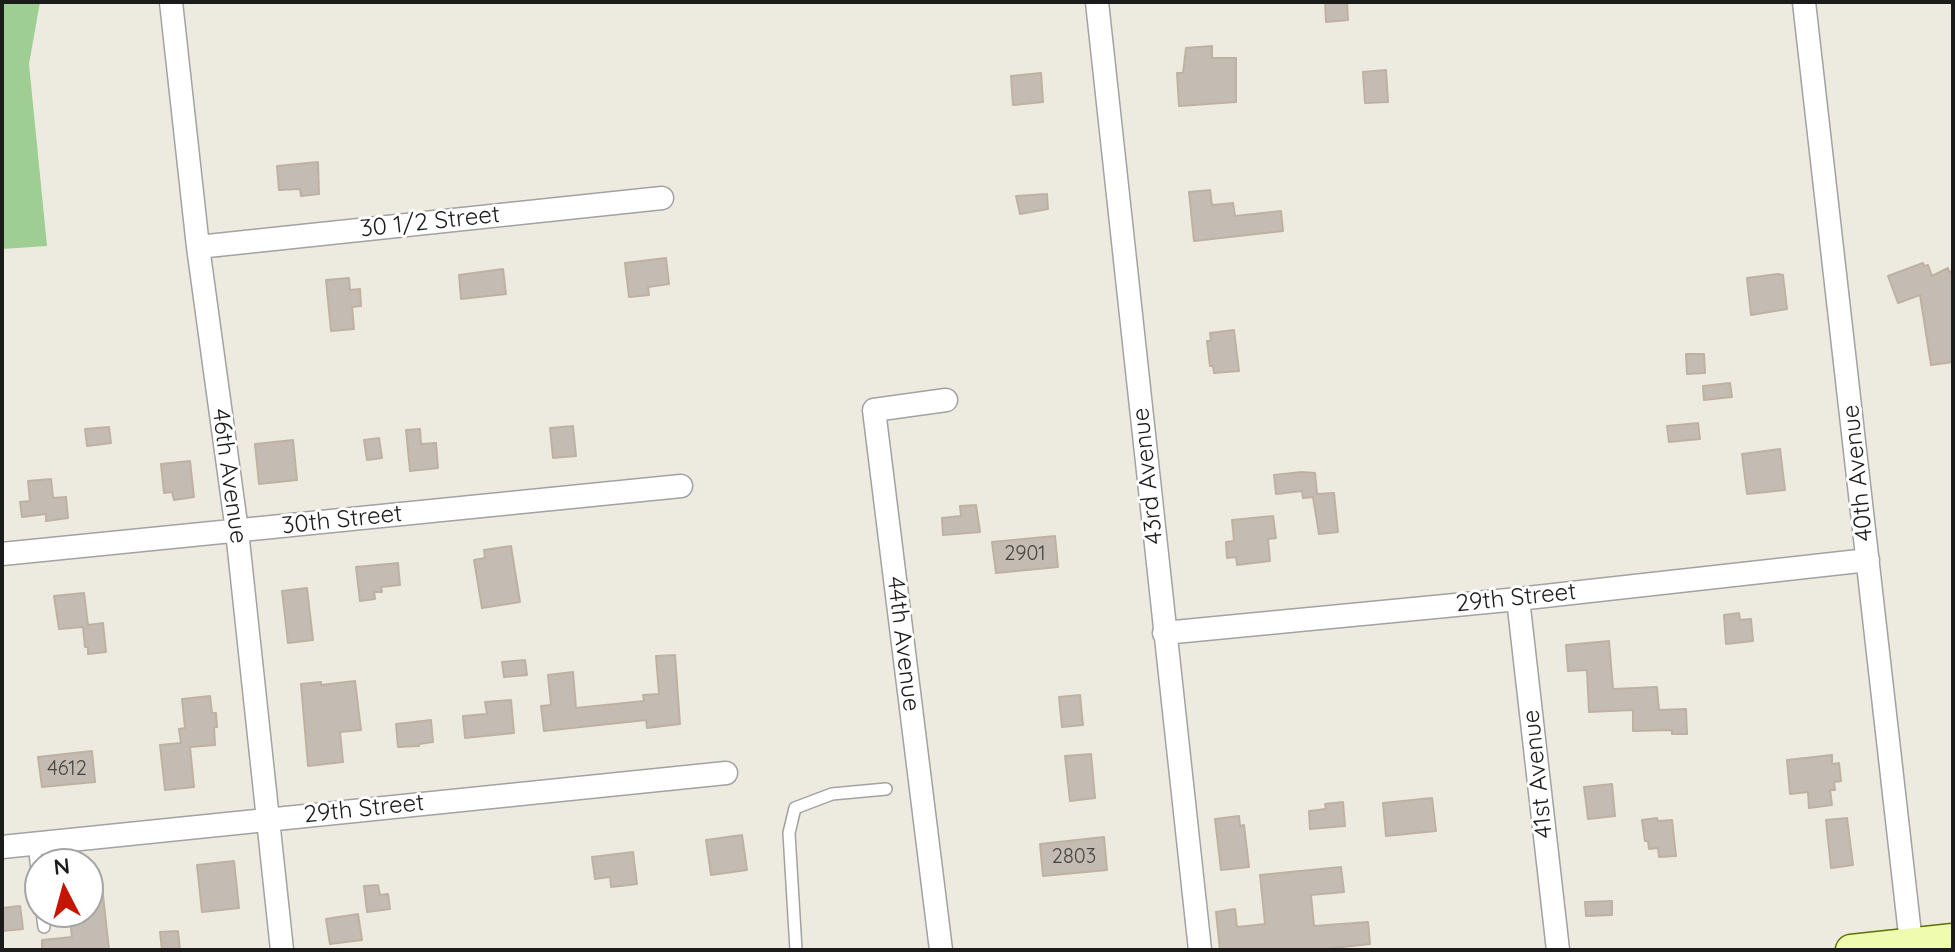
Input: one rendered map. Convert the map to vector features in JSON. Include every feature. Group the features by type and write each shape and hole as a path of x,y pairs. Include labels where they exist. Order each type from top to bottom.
{"main road":[{"path":"1851,950 1953,939"}],"street":[{"name":"46th Avenue","path":"171,2 198,247 237,531 282,950"},
{"name":"43rd Avenue","path":"1097,2 1200,950"},
{"name":"40th Avenue","path":"1804,2 1911,943"},
{"name":"30 1/2 Street","path":"198,247 662,198"},
{"name":"44th Avenue","path":"941,950 874,410 946,400"},
{"name":"30th Street","path":"2,554 536,498 681,486"},
{"name":"29th Street","path":"1164,633 1518,599 1868,560"},
{"name":"41st Avenue","path":"1518,599 1558,950"},
{"name":"29th Street","path":"2,847 726,773"}],"lane":[{"path":"796,950 789,833 795,808 832,794 886,789"},
{"path":"34,844 34,848"}],"green space":[{"path":"2,2 40,2 29,64 47,246 2,249"}],"building":[{"path":"1325,2 1347,2 1348,20 1326,22"},
{"path":"1212,46 1212,58 1236,58 1236,102 1179,106 1177,73 1183,73 1186,48"},
{"path":"1386,70 1388,102 1365,103 1363,72"},
{"path":"1041,73 1043,102 1013,105 1011,76"},
{"path":"318,162 319,194 301,196 300,189 279,190 277,166"},
{"path":"1210,190 1212,205 1233,203 1235,216 1281,211 1283,231 1194,241 1189,192"},
{"path":"1047,194 1048,209 1020,214 1016,196"},
{"path":"666,258 669,284 648,287 649,295 629,297 625,263"},
{"path":"1923,263 1924,266 1928,265 1932,276 1948,268 1949,272 1953,271 1953,362 1931,365 1920,295 1898,303 1888,276"},
{"path":"503,269 506,294 461,299 459,275"},
{"path":"1783,275 1787,309 1751,315 1747,278"},
{"path":"349,278 350,290 360,289 361,306 352,307 354,329 331,331 326,280"},
{"path":"1234,330 1239,371 1214,373 1213,366 1210,366 1207,341 1211,341 1210,333"},
{"path":"1686,354 1704,354 1705,373 1687,374"},
{"path":"1730,383 1732,397 1704,400 1703,386"},
{"path":"1698,423 1700,439 1669,442 1667,426"},
{"path":"573,426 576,456 553,458 550,428"},
{"path":"109,427 111,443 87,446 85,429"},
{"path":"420,429 421,444 436,443 438,468 410,471 406,430"},
{"path":"379,438 382,458 367,460 364,440"},
{"path":"293,440 297,480 259,484 255,444"},
{"path":"1780,449 1785,490 1747,494 1742,454"},
{"path":"190,461 194,497 174,500 172,492 164,493 161,464"},
{"path":"1315,473 1317,494 1334,493 1338,532 1319,534 1313,497 1303,498 1302,491 1276,494 1274,475"},
{"path":"51,479 53,498 66,497 68,518 46,521 46,514 22,517 20,502 30,501 28,481"},
{"path":"976,505 980,532 943,535 942,518 961,516 960,506"},
{"path":"1273,516 1276,538 1268,539 1270,561 1237,565 1236,557 1227,558 1226,542 1234,541 1232,520"},
{"path":"1055,536 1058,567 996,573 992,542"},
{"path":"511,546 520,602 482,608 474,560 485,558 484,550"},
{"path":"398,563 400,585 381,587 382,592 374,592 375,599 360,601 356,567"},
{"path":"307,588 313,640 288,643 282,591"},
{"path":"84,593 88,625 103,623 106,652 88,654 83,627 59,629 54,596"},
{"path":"1739,613 1740,620 1751,619 1753,641 1726,644 1724,615"},
{"path":"1609,641 1613,689 1657,687 1659,710 1686,709 1687,734 1672,734 1672,730 1633,731 1633,710 1589,712 1587,670 1568,671 1566,645"},
{"path":"675,655 680,724 647,728 646,720 544,731 541,706 551,705 548,675 573,672 576,708 644,701 643,695 659,694 656,656"},
{"path":"525,660 527,675 504,677 502,662"},
{"path":"355,681 361,730 340,732 343,762 308,766 301,684"},
{"path":"1080,695 1083,725 1062,727 1059,697"},
{"path":"210,696 212,713 216,713 215,745 190,747 194,787 165,790 160,745 181,743 179,729 185,728 182,699"},
{"path":"511,700 514,733 465,738 463,716 487,714 485,702"},
{"path":"431,720 433,742 398,747 396,724"},
{"path":"92,751 95,782 42,787 38,757"},
{"path":"1091,754 1095,798 1070,801 1065,756"},
{"path":"1832,755 1832,764 1839,763 1841,781 1834,782 1835,790 1830,790 1832,805 1809,808 1808,792 1790,794 1787,760"},
{"path":"1612,784 1615,816 1588,819 1584,787"},
{"path":"1432,798 1436,831 1386,836 1383,803"},
{"path":"1343,802 1345,826 1310,829 1309,811 1326,809 1325,804"},
{"path":"1239,816 1240,826 1244,825 1249,867 1221,870 1215,819"},
{"path":"1657,818 1658,821 1672,820 1676,856 1659,857 1658,848 1649,849 1648,841 1645,841 1642,820"},
{"path":"1847,818 1853,865 1831,868 1826,820"},
{"path":"742,835 747,870 711,875 706,840"},
{"path":"1104,837 1107,870 1043,876 1040,844"},
{"path":"633,852 637,884 611,887 610,877 595,879 592,857"},
{"path":"234,861 239,908 202,912 197,865"},
{"path":"1341,867 1344,892 1311,895 1314,926 1368,922 1370,944 1314,950 1220,950 1216,912 1235,909 1237,927 1265,924 1260,875"},
{"path":"378,885 380,895 388,894 390,909 367,912 364,886"},
{"path":"1612,901 1612,915 1586,916 1585,902"},
{"path":"104,904 109,950 42,950 42,940 72,937 71,928 104,928"},
{"path":"20,906 23,929 2,931 2,908"},
{"path":"358,914 362,940 330,944 326,919"},
{"path":"178,931 180,950 162,950 160,932"}]}
